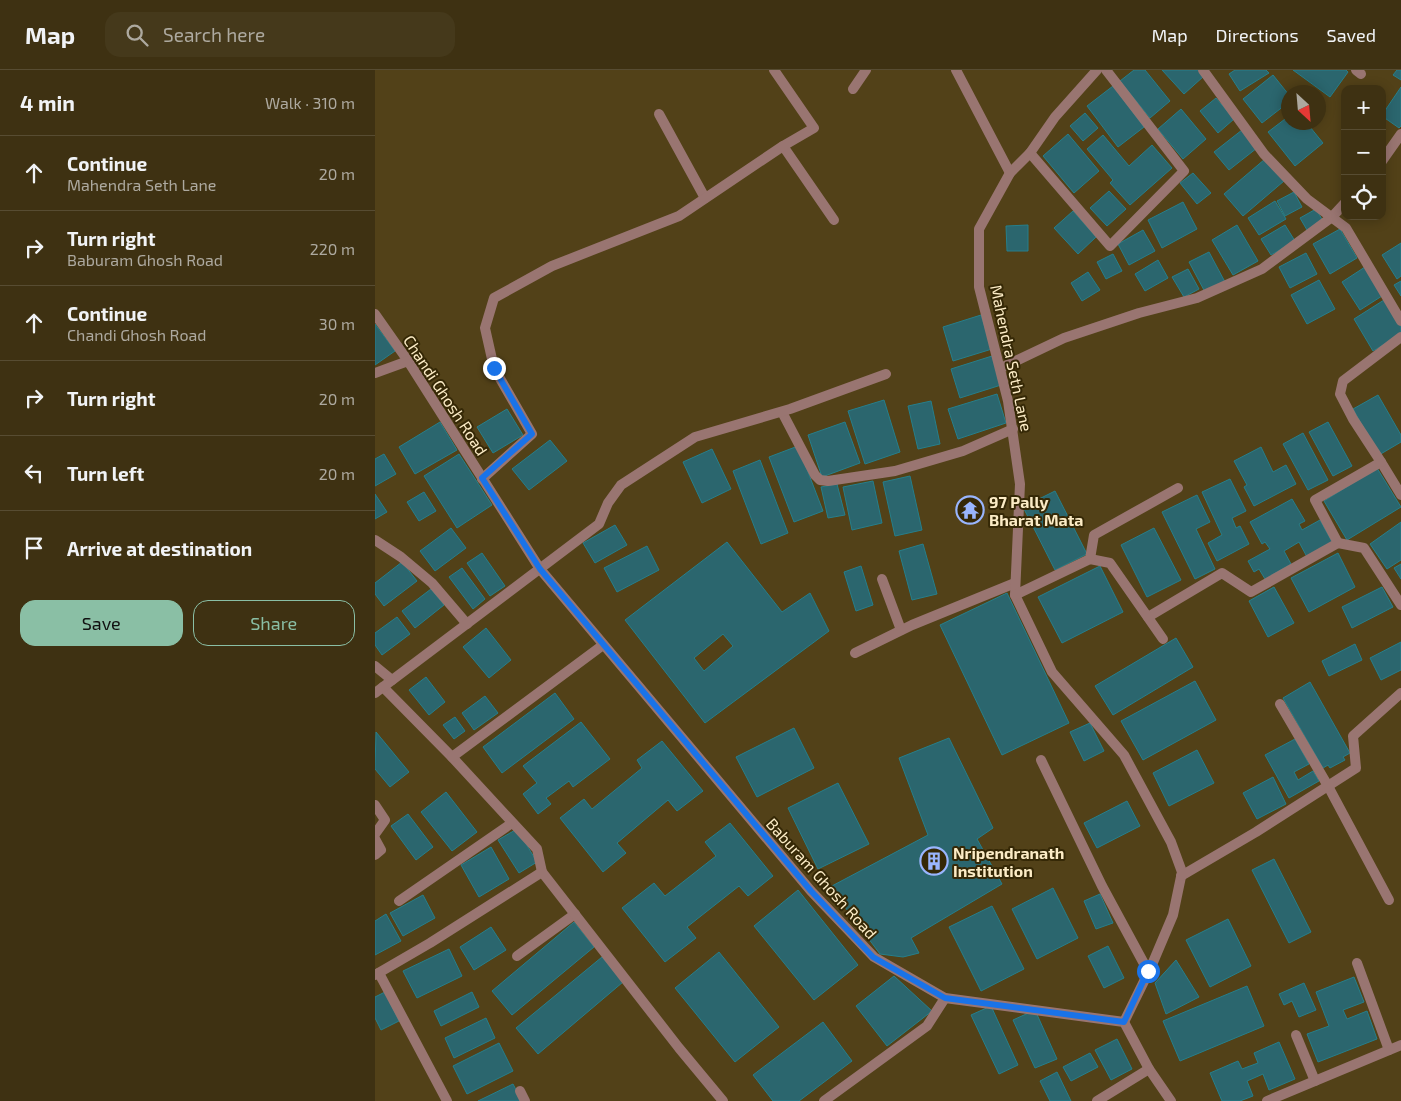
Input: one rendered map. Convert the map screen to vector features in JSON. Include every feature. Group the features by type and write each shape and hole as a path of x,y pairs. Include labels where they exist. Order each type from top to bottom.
{"street":[{"path":"482,478 532,434 494,368 485,328 495,298 552,266 679,216 783,146 814,128 774,70"},
{"path":"853,90 866,70"},
{"path":"956,70 1010,173"},
{"name":"Mahendra Seth Lane","path":"1097,70 1055,117 1030,153 1010,173 979,229 979,287 1001,368 1013,430 1020,484 1015,595 1052,672 1124,755 1171,842 1182,872 1173,915 1124,1022"},
{"path":"1030,153 1110,246 1184,170 1106,70"},
{"path":"1203,70 1265,154 1307,199 1346,228 1401,321"},
{"path":"659,114 705,198"},
{"path":"1386,155 1401,134"},
{"path":"783,146 834,220"},
{"path":"1001,368 1064,338 1139,313 1197,298 1262,269 1332,217 1341,207"},
{"name":"Chandi Ghosh Road","path":"375,314 408,362 540,569"},
{"path":"1401,337 1343,381 1340,394 1353,419 1401,494"},
{"path":"375,373 408,362"},
{"path":"723,1101 679,1048 542,872 537,849 452,757 379,690 599,524 608,503 621,485 695,437 782,412 886,374"},
{"path":"782,412 815,475 820,480 828,481 895,471 963,451 1013,430"},
{"path":"1338,543 1315,500 1381,462"},
{"path":"1091,560 1094,535 1178,488"},
{"path":"375,540 401,557 432,583 467,624"},
{"path":"1148,617 1221,573 1251,592 1338,543 1364,548 1401,605"},
{"path":"1015,595 1091,560 1109,563 1163,639"},
{"name":"Baburam Ghosh Road","path":"540,569 811,891 873,957 945,998 1124,1022"},
{"path":"882,580 901,630"},
{"path":"855,653 901,630 1015,583"},
{"path":"452,757 603,645"},
{"path":"375,666 392,680"},
{"path":"1181,876 1257,832 1357,768 1353,736 1401,693"},
{"path":"1280,704 1328,786 1389,900"},
{"path":"1041,760 1102,886 1148,971"},
{"path":"375,805 385,820 375,834"},
{"path":"399,900 512,823"},
{"path":"375,839 381,850 375,855"},
{"path":"447,1101 377,974 430,943 542,872"},
{"path":"517,956 575,914"},
{"path":"1357,963 1389,1050"},
{"path":"824,1101 927,1026 945,998"},
{"path":"1124,1022 1168,1100"},
{"path":"1296,1036 1315,1081"},
{"path":"1267,1101 1401,1045"},
{"path":"1097,1101 1149,1069"}],"building":[{"path":"1134,70 1145,70 1170,101 1150,118 1120,81"},
{"path":"1162,70 1199,70 1204,76 1184,94"},
{"path":"1235,70 1266,70 1269,73 1240,91 1229,74"},
{"path":"1293,70 1346,70 1348,72 1330,97 1326,94 1326,85 1314,85"},
{"path":"1397,70 1401,70 1401,80 1393,75"},
{"path":"1273,75 1281,85 1281,108 1262,123 1243,99"},
{"path":"1113,86 1144,127 1118,147 1087,106"},
{"path":"1401,87 1401,126 1399,128 1386,119 1386,109"},
{"path":"1216,98 1234,119 1218,133 1200,111"},
{"path":"1181,109 1206,139 1183,159 1158,129"},
{"path":"1085,113 1098,128 1083,141 1070,126"},
{"path":"1281,122 1281,130 1312,130 1323,143 1295,166 1268,132"},
{"path":"1242,130 1257,148 1229,170 1214,152"},
{"path":"1068,134 1099,171 1074,193 1043,156"},
{"path":"1103,135 1129,166 1152,145 1172,168 1130,205 1110,183 1113,180 1087,149"},
{"path":"1265,159 1284,181 1243,216 1224,194"},
{"path":"1193,173 1211,193 1197,204 1180,183"},
{"path":"1109,191 1126,209 1107,226 1090,208"},
{"path":"1294,192 1302,207 1285,216 1277,201"},
{"path":"1275,201 1286,219 1259,235 1248,218"},
{"path":"1183,202 1197,229 1162,248 1148,220"},
{"path":"1316,209 1323,221 1307,230 1300,218"},
{"path":"1073,211 1096,237 1078,254 1054,228"},
{"path":"1028,225 1028,251 1007,251 1006,226"},
{"path":"1237,225 1258,261 1233,275 1212,240"},
{"path":"1285,225 1295,241 1271,255 1261,239"},
{"path":"1340,229 1357,258 1330,274 1313,244"},
{"path":"1143,230 1155,251 1129,265 1118,244"},
{"path":"1401,243 1401,276 1397,279 1382,255"},
{"path":"1209,252 1225,282 1205,292 1189,262"},
{"path":"1306,253 1317,274 1290,288 1279,267"},
{"path":"1113,254 1122,271 1106,279 1097,262"},
{"path":"1158,260 1168,278 1145,291 1135,274"},
{"path":"1365,267 1382,296 1360,310 1342,282"},
{"path":"1188,269 1199,289 1184,297 1172,277"},
{"path":"1088,272 1100,290 1082,301 1071,283"},
{"path":"1319,280 1335,309 1307,324 1291,295"},
{"path":"1401,281 1401,296 1394,285"},
{"path":"1384,300 1401,327 1401,334 1373,351 1354,319"},
{"path":"981,315 992,349 953,361 943,327"},
{"path":"375,324 395,351 375,365"},
{"path":"992,356 1001,385 960,398 951,369"},
{"path":"997,394 1006,423 958,439 948,409"},
{"path":"1378,395 1401,435 1401,442 1379,455 1353,409"},
{"path":"884,400 900,452 865,464 848,411"},
{"path":"931,401 940,444 918,449 908,406"},
{"path":"507,409 523,435 493,453 477,427"},
{"path":"440,422 457,450 415,474 399,447"},
{"path":"845,422 860,463 822,477 808,435"},
{"path":"1328,422 1352,466 1333,476 1309,432"},
{"path":"1303,433 1328,480 1308,490 1283,444"},
{"path":"550,440 567,461 529,490 512,469"},
{"path":"798,446 823,511 794,522 769,457"},
{"path":"1261,447 1273,472 1286,465 1296,484 1254,506 1244,487 1247,485 1234,461"},
{"path":"712,449 731,489 702,503 683,462"},
{"path":"384,454 396,474 375,486 375,459"},
{"path":"459,454 492,505 457,528 424,476"},
{"path":"760,460 788,533 761,544 733,471"},
{"path":"1377,468 1401,507 1347,540 1324,501"},
{"path":"910,476 922,530 895,536 883,482"},
{"path":"1230,479 1246,511 1232,518 1236,528 1240,526 1249,544 1217,561 1208,543 1222,535 1202,492"},
{"path":"873,481 882,523 852,530 843,487"},
{"path":"837,484 845,515 828,518 821,487"},
{"path":"1055,491 1087,554 1055,570 1023,507"},
{"path":"424,492 436,511 419,521 407,502"},
{"path":"375,494 387,512 375,519"},
{"path":"1197,495 1210,522 1196,529 1215,569 1195,579 1162,512"},
{"path":"1292,499 1305,521 1299,524 1302,530 1320,520 1332,542 1307,557 1299,542 1284,551 1291,564 1265,579 1259,569 1254,572 1248,561 1270,549 1265,542 1262,544 1250,522"},
{"path":"1401,522 1401,560 1387,569 1370,544"},
{"path":"615,525 627,545 595,563 583,543"},
{"path":"451,528 466,548 435,571 420,551"},
{"path":"1154,528 1181,580 1147,597 1121,545"},
{"path":"727,542 782,612 810,593 829,631 705,723 625,620","holes":["723,634 733,646 704,671 694,658"]},
{"path":"923,544 937,594 912,600 899,551"},
{"path":"647,546 659,570 617,592 604,568"},
{"path":"482,553 505,586 490,596 467,563"},
{"path":"1338,553 1355,587 1309,612 1291,578"},
{"path":"402,562 417,581 384,606 375,594 375,583"},
{"path":"1401,564 1401,579 1394,568"},
{"path":"861,566 873,605 856,611 844,572"},
{"path":"1100,566 1123,612 1062,643 1038,597"},
{"path":"462,568 485,599 473,609 449,577"},
{"path":"1274,587 1294,623 1268,637 1249,601"},
{"path":"1382,587 1393,607 1352,628 1342,607"},
{"path":"431,589 444,605 415,628 402,611"},
{"path":"1007,593 1069,723 1002,755 940,625"},
{"path":"397,617 410,634 382,655 375,645 375,633"},
{"path":"486,628 511,660 489,678 463,647"},
{"path":"1176,638 1193,667 1113,715 1095,686"},
{"path":"1401,642 1401,670 1381,680 1370,658"},
{"path":"1355,644 1362,660 1329,676 1322,661"},
{"path":"426,677 445,702 429,715 409,690"},
{"path":"1195,681 1216,720 1143,760 1121,721"},
{"path":"1310,682 1350,753 1343,757 1345,760 1330,768 1328,765 1323,768 1283,698"},
{"path":"555,693 574,719 502,773 483,747"},
{"path":"485,696 498,713 474,730 462,713"},
{"path":"455,717 465,731 454,739 443,725"},
{"path":"581,722 610,759 573,787 569,781 546,798 551,804 538,814 523,794 537,783 523,766"},
{"path":"1090,723 1104,751 1084,761 1070,732"},
{"path":"794,728 814,768 757,797 736,757"},
{"path":"376,732 409,772 390,787 375,769"},
{"name":"Nripendranath Institution","path":"949,738 993,828 977,839 1002,884 911,938 919,953 903,957 880,954 830,887 928,835 899,758"},
{"path":"1295,739 1309,764 1294,772 1298,780 1313,771 1319,781 1289,798 1265,755"},
{"path":"662,741 703,791 677,811 668,800 617,843 626,853 603,872 560,818 584,799 592,809 642,768 637,760"},
{"path":"1197,750 1214,783 1169,806 1153,773"},
{"path":"1273,777 1286,804 1257,819 1243,793"},
{"path":"838,783 869,844 818,869 788,808"},
{"path":"446,792 477,832 452,851 421,812"},
{"path":"1127,801 1140,826 1097,848 1084,823"},
{"path":"408,814 433,847 416,860 391,826"},
{"path":"730,823 773,876 748,896 739,886 687,927 696,938 665,962 622,908 654,883 665,896 716,856 705,842"},
{"path":"517,829 537,862 519,873 498,840"},
{"path":"491,847 509,879 479,897 461,865"},
{"path":"1274,859 1311,932 1289,943 1252,870"},
{"path":"1053,888 1078,938 1037,959 1012,909"},
{"path":"798,890 858,965 814,1000 754,926"},
{"path":"1100,894 1113,923 1096,929 1084,901"},
{"path":"423,895 435,918 403,936 390,913"},
{"path":"992,906 1024,969 981,991 949,927"},
{"path":"386,914 401,941 375,955 375,921"},
{"path":"1228,919 1251,966 1210,987 1186,940"},
{"path":"574,922 594,947 512,1015 492,991"},
{"path":"491,927 506,950 474,970 460,947"},
{"path":"1108,946 1124,978 1104,988 1088,956"},
{"path":"449,949 462,976 417,998 403,971"},
{"path":"719,952 779,1027 735,1062 675,988"},
{"path":"602,957 623,982 538,1054 516,1028"},
{"path":"1176,960 1199,997 1166,1014 1155,983"},
{"path":"894,976 932,1011 887,1046 856,1006"},
{"path":"1354,977 1364,1002 1343,1010 1347,1019 1367,1011 1377,1039 1318,1062 1307,1034 1329,1026 1316,992"},
{"path":"1304,983 1316,1010 1299,1017 1292,1001 1284,1005 1279,994"},
{"path":"1247,986 1264,1026 1180,1061 1163,1021"},
{"path":"385,992 399,1021 381,1030 375,1018 375,997"},
{"path":"472,992 479,1007 441,1026 434,1011"},
{"path":"991,1006 1018,1065 999,1074 971,1015"},
{"path":"1035,1010 1057,1059 1035,1068 1013,1020"},
{"path":"486,1018 495,1038 454,1058 445,1038"},
{"path":"823,1022 852,1061 799,1101 773,1101 753,1075"},
{"path":"1117,1039 1132,1069 1111,1080 1095,1050"},
{"path":"1279,1042 1295,1079 1269,1090 1263,1074 1247,1081 1253,1096 1240,1101 1222,1101 1210,1073 1238,1061 1242,1069 1258,1063 1254,1053"},
{"path":"499,1043 513,1071 467,1094 453,1066"},
{"path":"1090,1053 1098,1067 1071,1081 1063,1067"},
{"path":"1057,1072 1071,1101 1050,1101 1040,1081"},
{"path":"513,1084 522,1101 478,1101"}],"place":[{"name":"97 Pally Bharat Mata","path":"970,510"},
{"name":"Nripendranath Institution","path":"934,861"}],"route":[{"path":"494,368 532,434 482,478 540,569 811,891 873,957 945,998 1124,1022 1148,971"}]}
